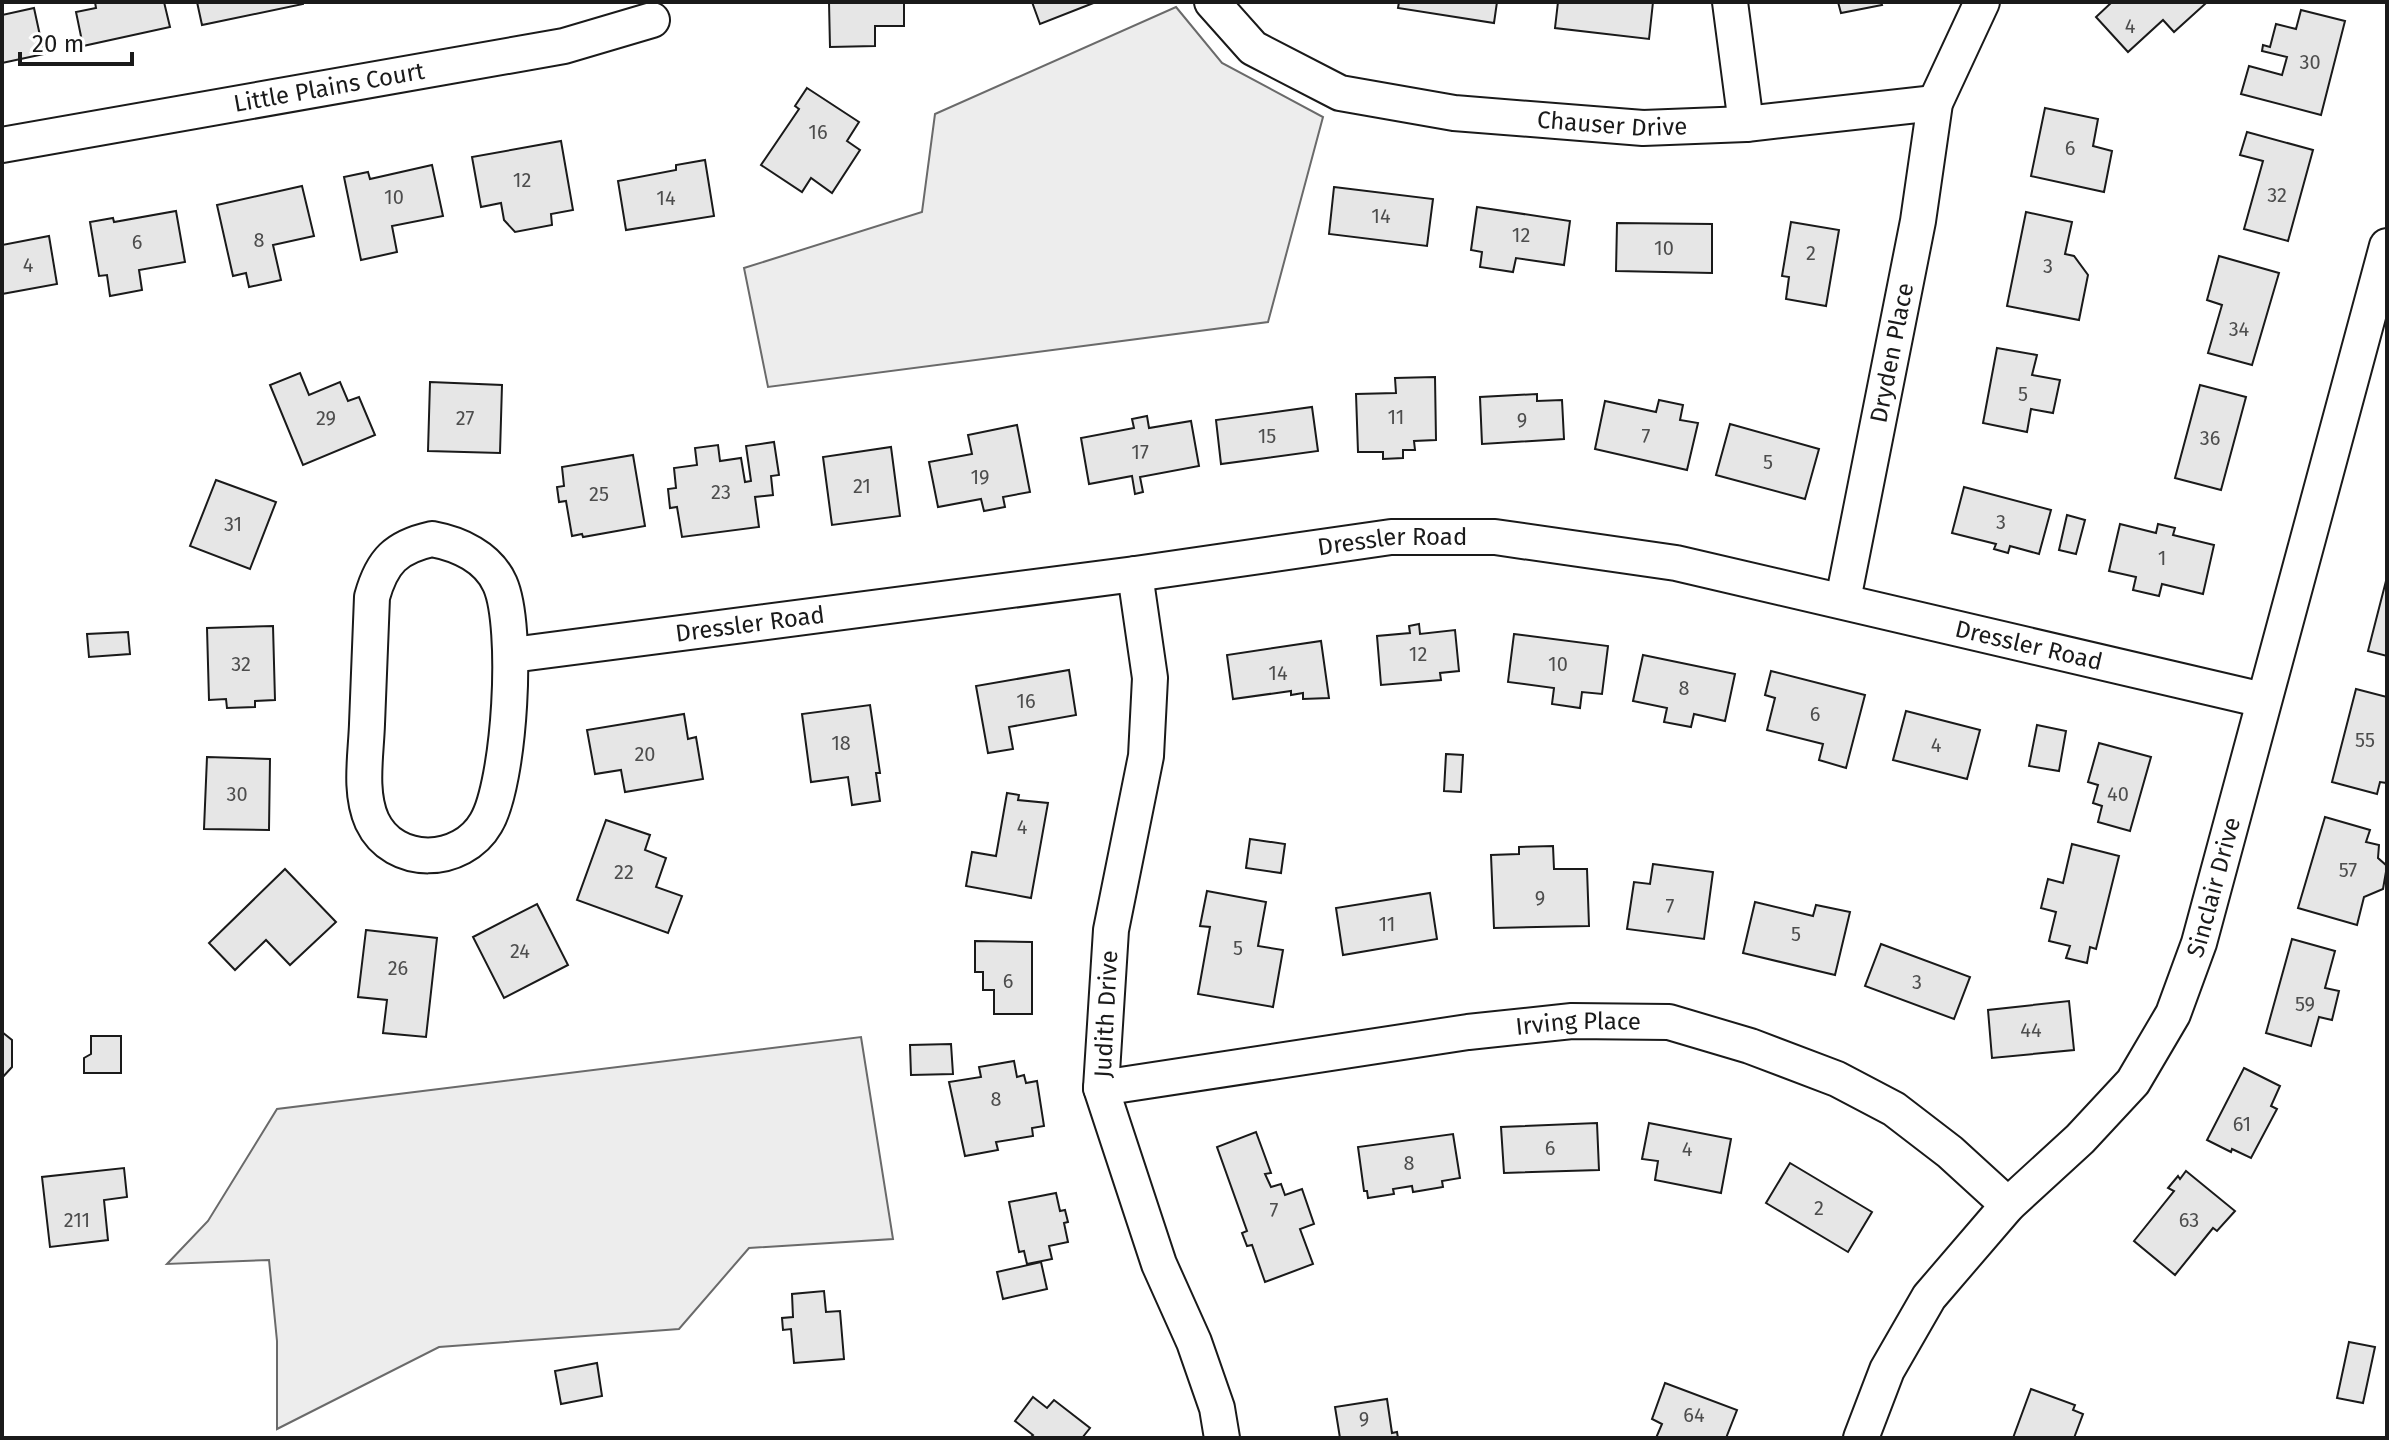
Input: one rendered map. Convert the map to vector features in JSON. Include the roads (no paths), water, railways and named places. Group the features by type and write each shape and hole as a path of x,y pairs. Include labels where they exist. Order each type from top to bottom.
{"street":[{"name":"Chauser Drive","path":"1212,2 1253,48 1340,93 1454,113 1627,127 1746,124 1935,103"},
{"path":"1730,2 1746,124"},
{"path":"1935,103 1982,2"},
{"name":"Little Plains Court","path":"2,145 564,46 652,20"},
{"name":"Dryden Place","path":"1843,600 1918,221 1935,103"},
{"name":"Sinclair Drive","path":"1861,1438 1887,1370 1929,1297 2008,1205 2080,1139 2133,1082 2173,1014 2199,943 2387,246"},
{"name":"Dressler Road","path":"512,655 1135,574 1391,537 1495,537 1676,563 2263,700"},
{"path":"432,539 458,544 482,560 500,581 508,608 512,655 503,770 488,820 476,839 454,852 432,857 408,853 386,839 372,821 365,786 372,597 378,576 390,558 413,543 432,539"},
{"name":"Judith Drive","path":"1135,574 1150,678 1146,756 1111,930 1101,1088 1159,1264 1194,1342 1217,1408 1222,1438"},
{"name":"Irving Place","path":"1101,1088 1468,1032 1572,1021 1669,1022 1794,1062 1837,1079 1894,1109 1950,1152 2008,1205"}]}
